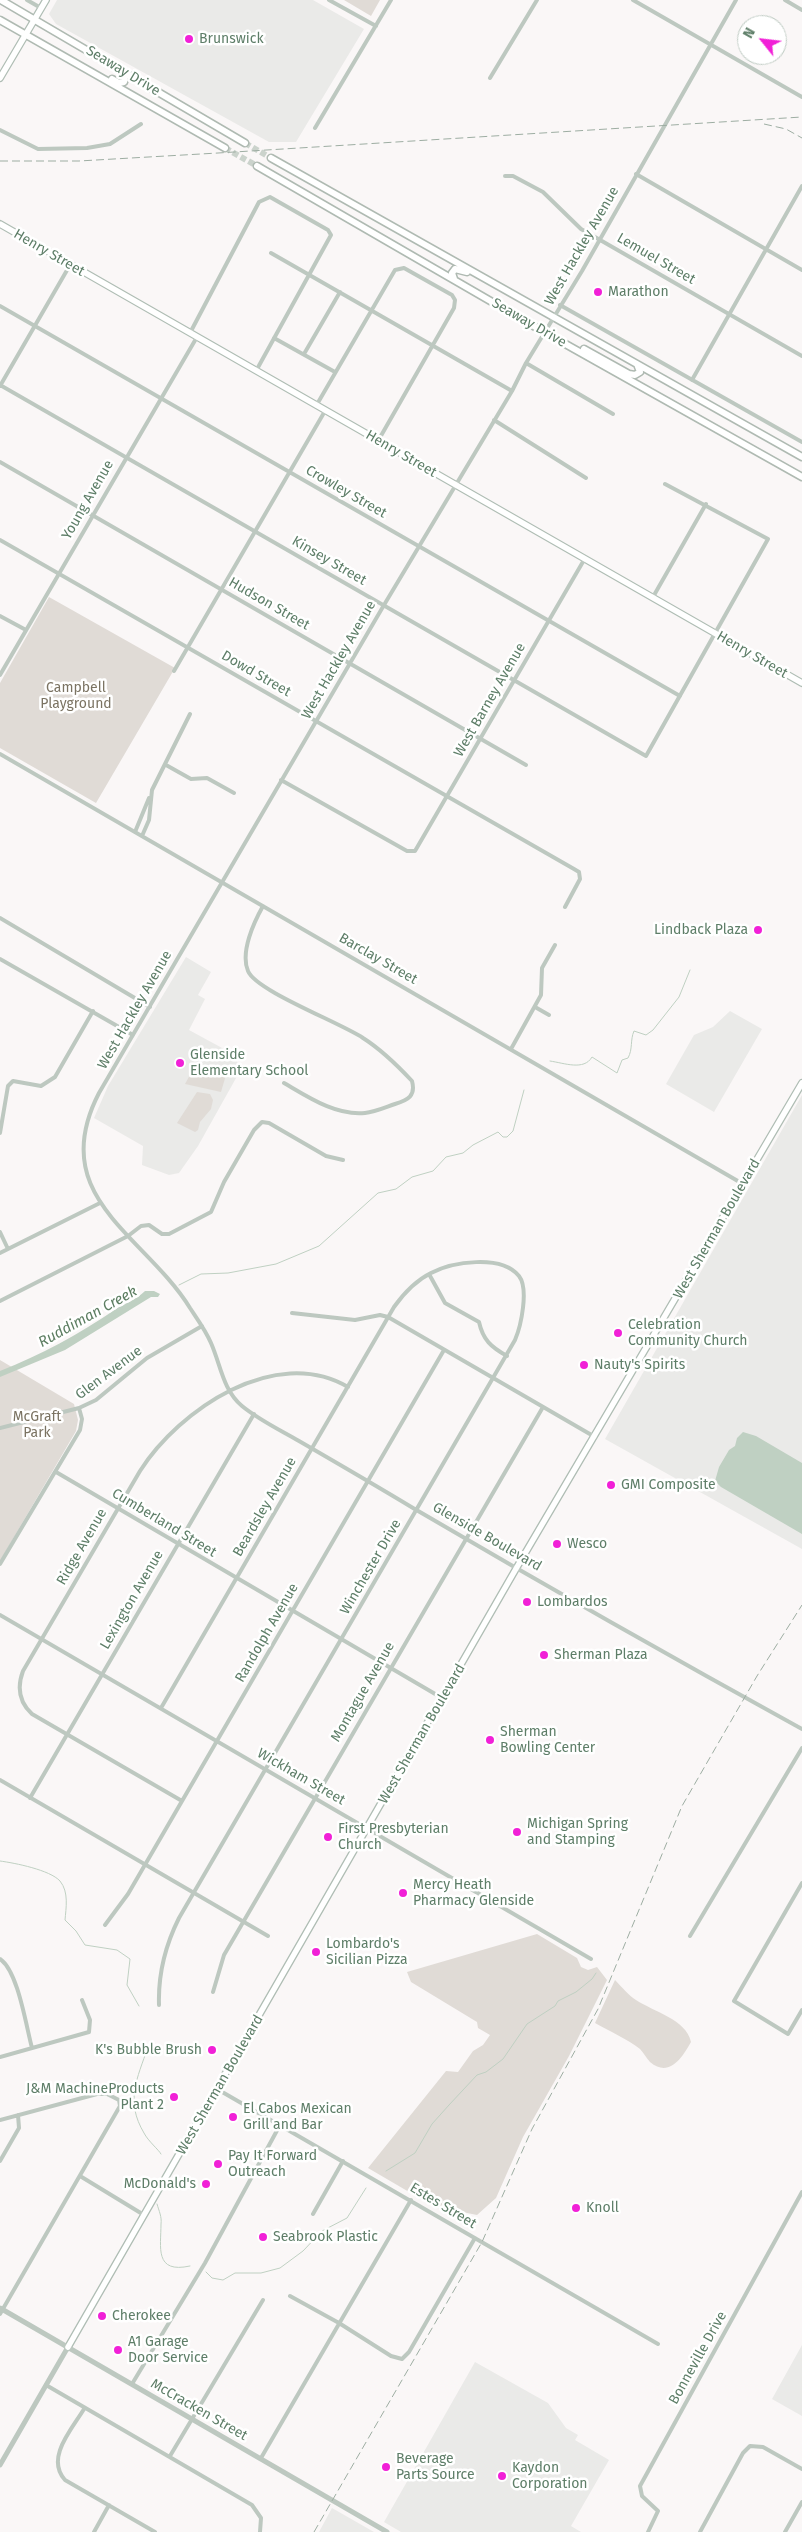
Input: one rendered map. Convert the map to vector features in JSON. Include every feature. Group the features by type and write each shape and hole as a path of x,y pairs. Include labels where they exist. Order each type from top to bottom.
{"highway":[{"name":"Seaway Drive","path":"1,0 245,143"},
{"path":"0,4 15,13 24,13"},
{"name":"Seaway Drive","path":"0,20 225,148"},
{"path":"36,40 45,41 122,83 125,77 118,67"},
{"name":"Seaway Drive","path":"272,158 802,457"},
{"name":"Seaway Drive","path":"257,166 544,332 802,477"},
{"path":"454,279 454,270 463,270 536,311 544,312"},
{"path":"555,338 570,341 629,374 640,372 636,364"}],"main road":[{"path":"0,78 46,0"},
{"name":"Henry Street","path":"0,224 584,560 653,597 802,683"},
{"name":"West Sherman Boulevard","path":"68,2347 517,1568 802,1083"}],"street":[{"path":"27,0 41,8"},
{"path":"329,0 376,26"},
{"path":"315,128 391,0"},
{"path":"490,78 537,0"},
{"path":"633,0 802,96"},
{"name":"West Hackley Avenue","path":"202,1326 174,1285 128,1236 100,1203 93,1190 86,1166 84,1146 88,1121 99,1093 281,780 512,391 526,363 600,239 736,0"},
{"path":"785,0 802,10"},
{"path":"0,130 38,149 87,148 110,144 141,124"},
{"path":"636,174 802,270"},
{"name":"Lemuel Street","path":"504,176 513,176 543,192 574,223 802,356"},
{"path":"692,380 802,186"},
{"path":"190,333 258,202 270,197 328,230 331,235 256,371"},
{"path":"271,253 512,391"},
{"path":"0,385 70,265"},
{"path":"316,406 393,272 399,267 404,268 448,293 455,300 454,308 378,441"},
{"path":"304,354 340,292"},
{"path":"560,305 802,442"},
{"name":"Crowley Street","path":"0,306 680,696"},
{"name":"Young Avenue","path":"0,675 196,337"},
{"path":"274,338 335,372"},
{"path":"526,363 612,414"},
{"name":"Kinsey Street","path":"0,385 646,756 680,696"},
{"path":"174,670 325,411"},
{"path":"494,420 586,478"},
{"name":"Hudson Street","path":"0,462 526,765"},
{"path":"666,484 768,539 680,696"},
{"path":"653,597 706,504"},
{"name":"Dowd Street","path":"0,540 578,872 580,879 565,907"},
{"name":"West Barney Avenue","path":"281,780 407,851 415,851 584,560"},
{"path":"0,616 26,630"},
{"path":"135,832 150,796 166,765 176,737 190,714"},
{"name":"Barclay Street","path":"0,754 744,1184"},
{"path":"166,765 191,779 207,778 234,794"},
{"path":"142,836 148,820 150,796"},
{"path":"263,906 254,925 247,950 246,962 250,976 272,991 362,1037 395,1063 412,1081 414,1086 411,1097 403,1102 367,1112 352,1113 323,1105 284,1083"},
{"path":"0,918 150,1007"},
{"path":"511,1049 535,1007 542,989 542,968 555,945"},
{"path":"0,959 133,1035"},
{"path":"535,1007 549,1015"},
{"path":"0,1134 8,1086 13,1081 41,1086 55,1077 93,1011"},
{"path":"0,1301 128,1236 141,1226 149,1225 162,1234 168,1234 211,1212 224,1182 254,1130 262,1122 269,1123 326,1156 343,1160"},
{"path":"0,1253 100,1203"},
{"path":"0,1232 8,1249"},
{"name":"Winchester Drive","path":"159,2006 159,1988 167,1946 194,1893 507,1356 522,1319 523,1290 518,1275 501,1266 467,1262 429,1274 403,1295 388,1317"},
{"path":"429,1274 445,1303 479,1322 482,1336 487,1342 507,1356"},
{"path":"292,1313 355,1320 380,1315 388,1317 595,1437"},
{"name":"Beardsley Avenue","path":"160,1708 388,1317"},
{"name":"Glenside Boulevard","path":"202,1326 211,1343 229,1392 242,1406 368,1482 517,1568 802,1729"},
{"name":"Glen Avenue","path":"0,1564 80,1430 82,1419 79,1408 96,1400 147,1358 202,1326"},
{"name":"Randolph Avenue","path":"105,1925 120,1906 145,1865 444,1350"},
{"name":"Ridge Avenue","path":"182,1801 32,1714 21,1698 20,1678 143,1466 162,1442 192,1414 229,1392 257,1380 292,1373 315,1374 348,1387"},
{"name":"Montague Avenue","path":"213,1992 220,1965 243,1921 543,1407"},
{"path":"0,1428 79,1408"},
{"name":"Lexington Avenue","path":"30,1798 254,1414"},
{"name":"Cumberland Street","path":"56,1472 442,1698"},
{"name":"Wickham Street","path":"0,1615 591,1959"},
{"path":"690,1936 802,1748"},
{"path":"0,1780 268,1936"},
{"path":"802,1883 734,2001 788,2034 802,2010"},
{"path":"0,1959 9,1967 32,2048"},
{"path":"0,2057 89,2032 90,2020 82,2000"},
{"name":"Estes Street","path":"217,2089 658,2344"},
{"path":"0,2120 97,2094 107,2094 119,2100 120,2106 1,2310"},
{"path":"0,2161 19,2128 18,2115"},
{"path":"132,2384 205,2263 280,2125"},
{"path":"313,2214 343,2161"},
{"path":"80,2176 144,2215"},
{"name":"Bonneville Drive","path":"648,2532 658,2511 642,2496 640,2486 802,2192"},
{"path":"261,2458 411,2200"},
{"path":"290,2296 339,2322 391,2356 402,2359 409,2352 475,2238"},
{"path":"170,2456 263,2300"},
{"name":"McCracken Street","path":"1,2310 194,2418 387,2532"},
{"name":"West Sherman Boulevard","path":"0,2465 68,2347"},
{"path":"46,2385 84,2409 244,2499 258,2512 261,2518 260,2532"},
{"path":"84,2409 58,2454 57,2468 66,2480 155,2532"},
{"path":"700,2532 743,2453 752,2445 763,2447 802,2469"},
{"path":"785,2532 802,2502"},
{"path":"94,2532 109,2505"}],"shaded area":[{"path":"57,0 313,0 364,29 296,142 269,142 56,24 49,14"},
{"name":"Glenside Elementary School","path":"186,957 211,972 198,995 205,999 189,1030 235,1055 240,1071 198,1146 179,1173 169,1175 142,1165 143,1146 94,1118 108,1086"},
{"path":"730,1011 762,1029 714,1112 666,1084 694,1035 713,1027"},
{"path":"802,1095 802,1549 605,1439"},
{"path":"145,1291 154,1291 160,1294 158,1297 151,1297 65,1350 0,1377 0,1371 60,1343 135,1299"},
{"path":"743,1432 756,1436 802,1463 802,1534 721,1487 715,1481 719,1467 729,1450 735,1446 737,1438"},
{"path":"802,2345 802,2416 772,2399"},
{"path":"475,2362 548,2403 566,2428 578,2435 575,2440 609,2460 571,2526 581,2532 401,2532 384,2522"},
{"path":"332,2508 374,2532 319,2532"}],"green space":[{"path":"344,0 380,0 371,16"},
{"name":"Campbell Playground","path":"49,597 175,668 96,803 0,748 0,683"},
{"path":"194,1073 226,1075 221,1092 185,1084 190,1075"},
{"path":"197,1092 210,1094 213,1100 211,1109 200,1122 198,1130 195,1132 177,1123"},
{"name":"McGraft Park","path":"0,1360 74,1404 78,1420 76,1431 0,1561"},
{"path":"537,1934 577,1958 581,1967 588,1970 597,1967 607,1980 569,2056 523,2137 496,2198 477,2215 433,2206 368,2168 446,2071 458,2072 473,2051 483,2045 490,2035 478,2028 477,2022 411,1982 407,1972"},
{"path":"615,1980 633,1998 676,2022 688,2034 691,2042 679,2060 674,2064 663,2068 657,2066 650,2062 635,2045 595,2023"}],"waterway":[{"name":"Ruddiman Creek","path":"550,1061 579,1065 584,1064 592,1057 617,1073 622,1060 630,1055 634,1031 646,1035 653,1030 679,997 690,970"},
{"name":"Ruddiman Creek","path":"179,1285 201,1274 228,1273 276,1264 319,1246 378,1193 396,1189 412,1177 433,1171 446,1157 463,1153 473,1145 498,1132 503,1137 507,1137 513,1131 524,1090"},
{"path":"0,1861 41,1870 60,1881 66,1895 65,1920 76,1931 85,1945 117,1950 130,1959 127,1985 139,2006"},
{"path":"386,2171 415,2153 432,2124 477,2075 486,2072 503,2059 527,2024 555,2006 558,2001 576,1992 592,1979 596,1973"},
{"path":"148,2047 137,2080 134,2100 135,2111 146,2136 161,2154"},
{"path":"206,2272 212,2278 223,2280 235,2273 261,2273 280,2268 303,2251 322,2231 347,2218 366,2188"},
{"path":"157,2204 161,2219 162,2257 170,2266 190,2266"}],"tunnel":[{"path":"245,143 271,158"},
{"path":"225,148 257,166"}],"railway":[{"path":"0,161 79,161 802,117"},
{"path":"764,124 786,129 802,138"},
{"path":"314,2532 482,2242 532,2129 598,2009 682,1806 757,1676 802,1605"}],"place":[{"name":"Brunswick","path":"189,39"},
{"name":"Marathon","path":"598,292"},
{"name":"Lindback Plaza","path":"758,930"},
{"name":"Glenside Elementary School","path":"180,1063"},
{"name":"Celebration Community Church","path":"618,1333"},
{"name":"Nauty's Spirits","path":"584,1365"},
{"name":"GMI Composite","path":"611,1485"},
{"name":"Wesco","path":"557,1544"},
{"name":"Lombardos","path":"527,1602"},
{"name":"Sherman Plaza","path":"544,1655"},
{"name":"Sherman Bowling Center","path":"490,1740"},
{"name":"Michigan Spring and Stamping","path":"517,1832"},
{"name":"First Presbyterian Church","path":"328,1837"},
{"name":"Mercy Heath Pharmacy Glenside","path":"403,1893"},
{"name":"Lombardo's Sicilian Pizza","path":"316,1952"},
{"name":"K's Bubble Brush","path":"212,2050"},
{"name":"J&M MachineProducts Plant 2","path":"174,2097"},
{"name":"El Cabos Mexican Grill and Bar","path":"233,2117"},
{"name":"Pay It Forward Outreach","path":"218,2164"},
{"name":"McDonald's","path":"206,2184"},
{"name":"Knoll","path":"576,2208"},
{"name":"Seabrook Plastic","path":"263,2237"},
{"name":"Cherokee","path":"102,2316"},
{"name":"A1 Garage Door Service","path":"118,2350"},
{"name":"Beverage Parts Source","path":"386,2467"},
{"name":"Kaydon Corporation","path":"502,2476"}]}
